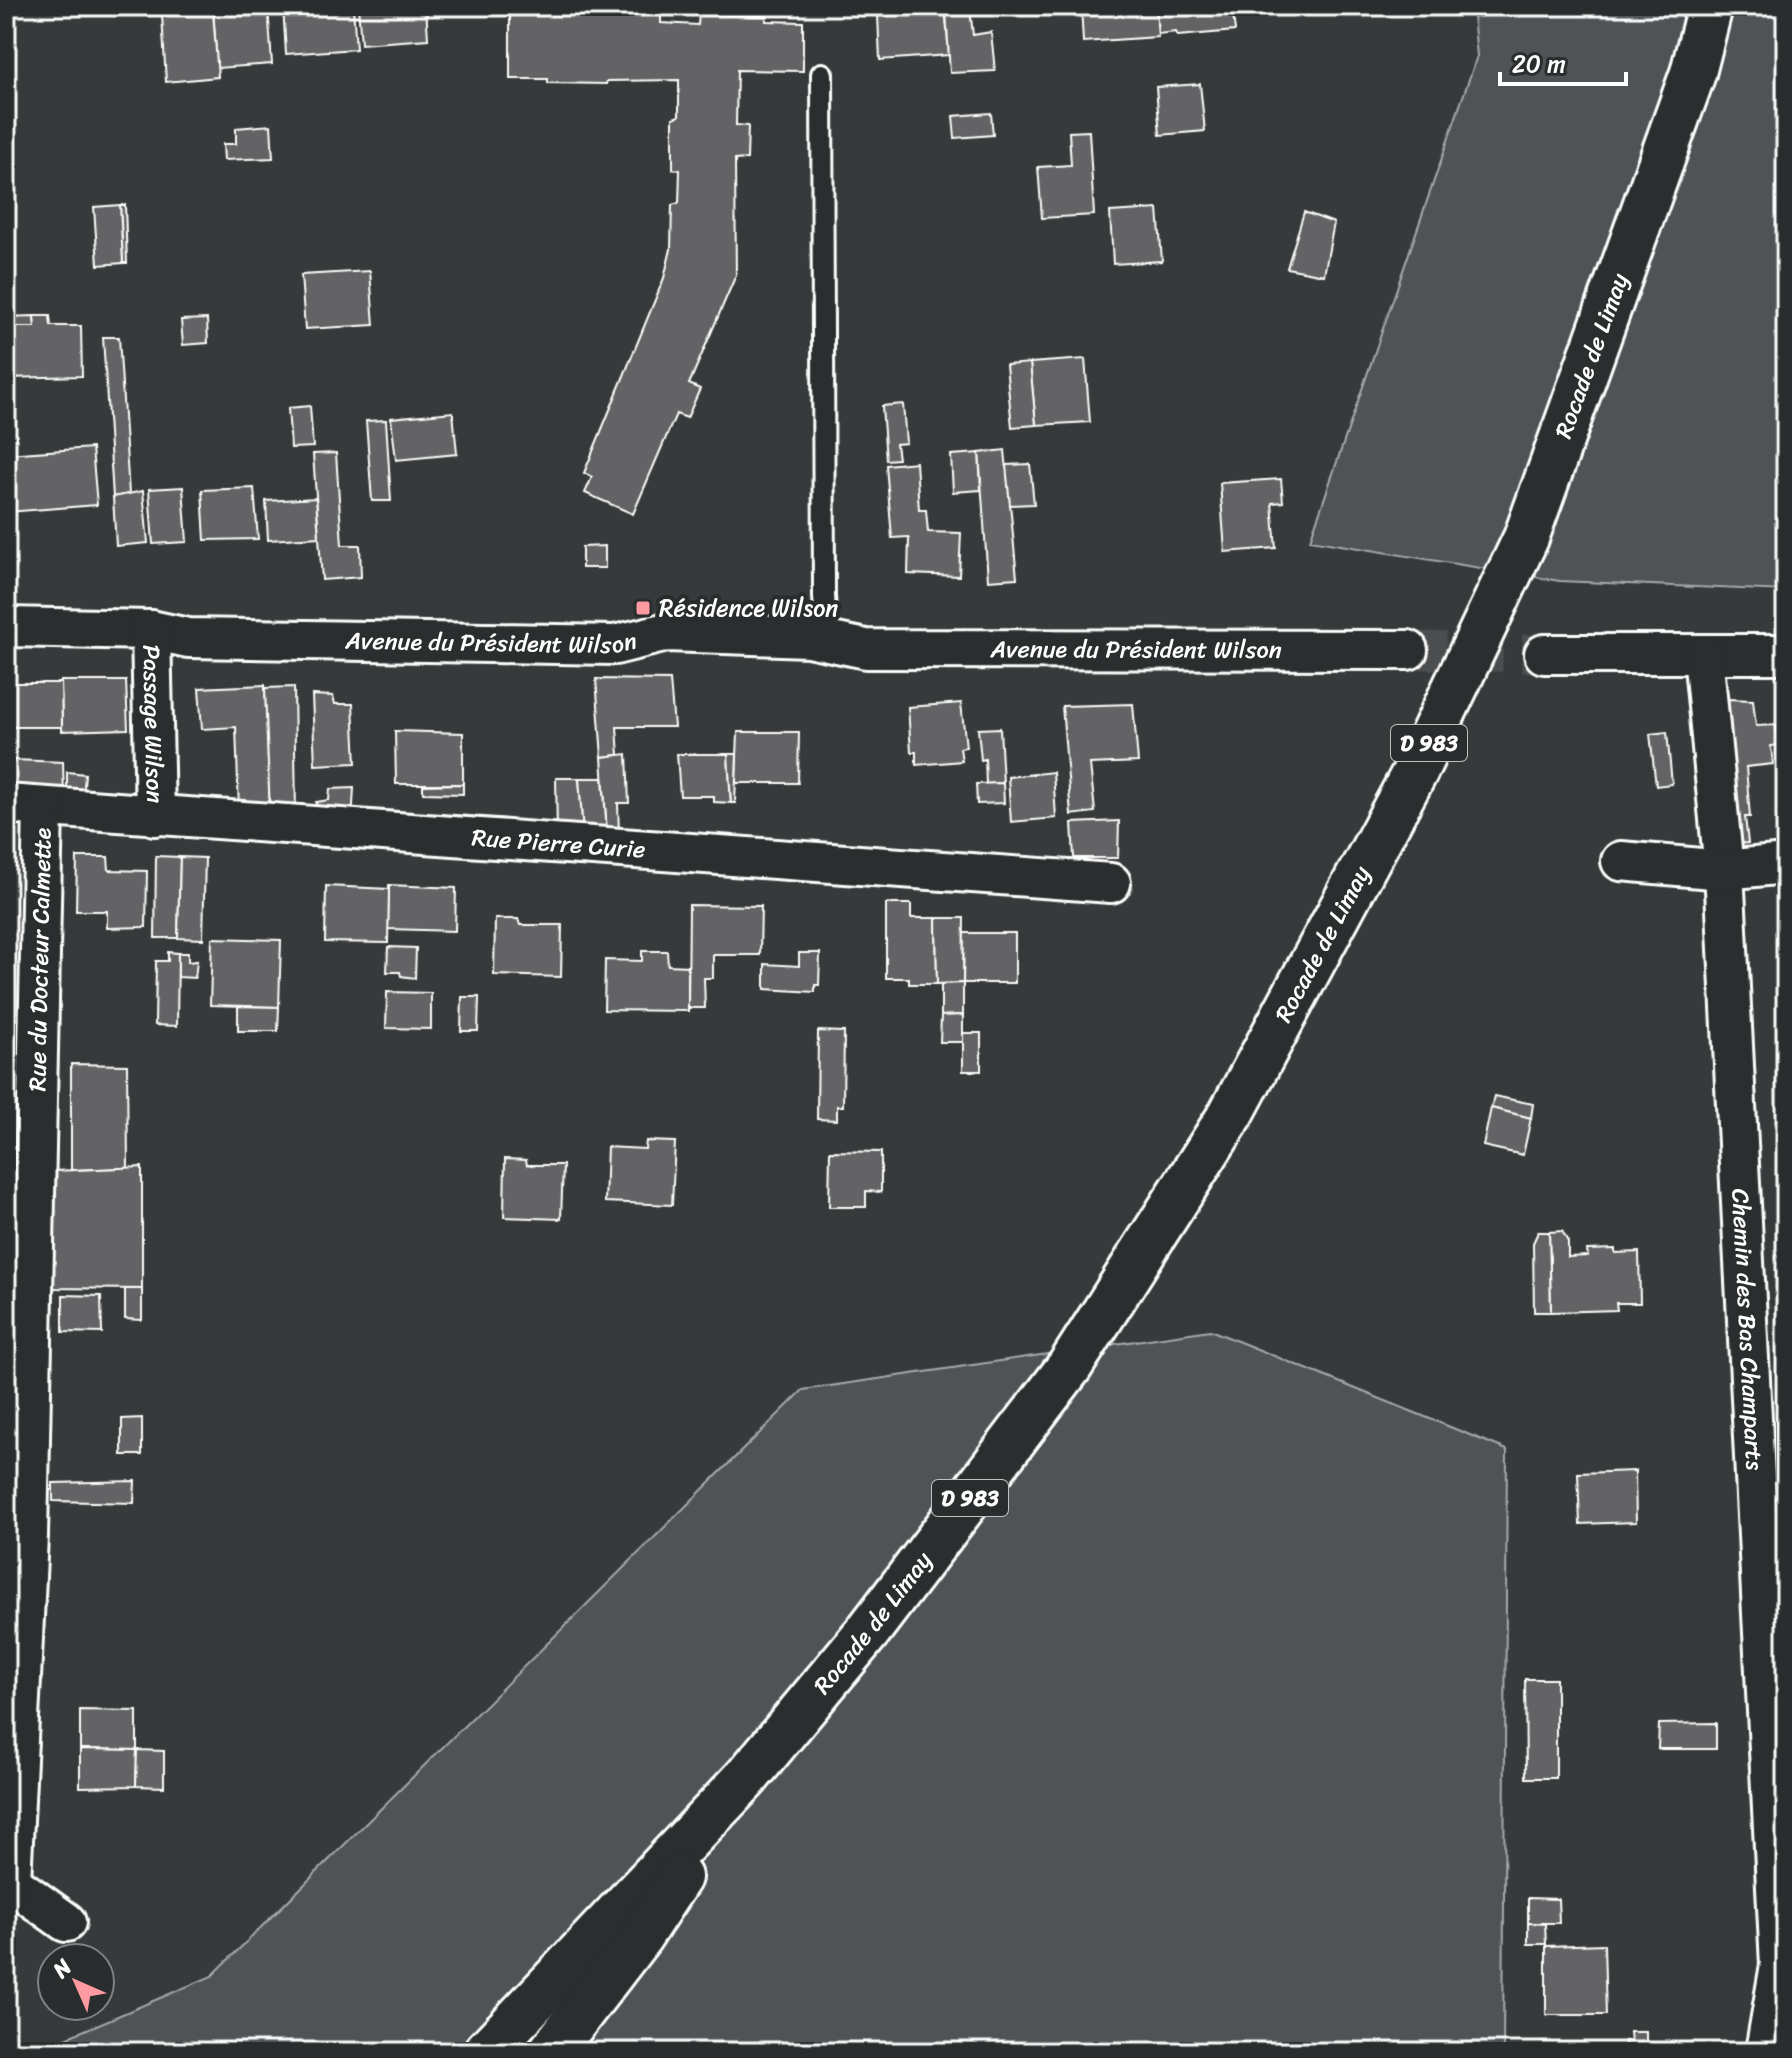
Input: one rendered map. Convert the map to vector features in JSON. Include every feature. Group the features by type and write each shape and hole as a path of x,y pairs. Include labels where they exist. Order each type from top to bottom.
{"main road":[{"name":"Rocade de Limay","path":"746,1778 869,1630 1070,1366 1231,1114 1416,770 1526,538 1693,73 1710,6"},
{"name":"D 983","path":"486,2052 746,1778"},
{"path":"551,2052 640,1936 746,1778"}],"street":[{"name":"Avenue du Président Wilson","path":"6,627 151,630 188,638 615,645 667,632 808,637 866,649 1408,650"},
{"name":"Passage Wilson","path":"151,630 155,816"},
{"path":"1544,654 1786,654"},
{"name":"Chemin des Bas Champarts","path":"1703,655 1724,870 1780,1965 1765,2052"},
{"name":"Rue Pierre Curie","path":"6,804 1111,883"},
{"name":"Rue du Docteur Calmette","path":"8,1880 28,1536 43,807"},
{"path":"1621,861 1724,870 1786,864"},
{"path":"8,1880 66,1922"}],"lane":[{"path":"822,74 824,580 827,641"}],"shaded area":[{"path":"1472,6 1786,6 1786,591 1560,581 1310,540 1477,56"},
{"path":"1210,1330 1507,1450 1503,2052 33,2052 104,2022 116,2022 116,2017 212,1976 803,1390"}],"building":[{"path":"213,6 268,6 272,64 217,68"},
{"path":"283,6 353,6 356,49 286,54"},
{"path":"358,6 426,6 428,39 361,44"},
{"path":"510,6 661,6 661,23 698,25 699,14 766,16 766,21 803,22 803,71 737,70 736,125 748,126 747,159 735,160 736,275 689,384 700,389 687,418 676,414 633,514 585,493 592,477 584,473 664,278 671,249 672,205 679,203 680,170 673,169 673,118 679,116 679,80 607,81 606,84 510,79"},
{"path":"900,6 945,6 949,55 880,60 878,16 901,14"},
{"path":"1081,6 1156,6 1158,37 1083,42"},
{"path":"1156,6 1232,6 1235,31 1178,36 1176,32 1158,34"},
{"path":"970,9 973,35 991,32 995,71 950,73 946,11"},
{"path":"213,12 218,77 166,82 162,15"},
{"path":"1200,84 1205,131 1160,135 1156,87"},
{"path":"991,113 993,135 955,138 953,116"},
{"path":"271,125 273,158 224,160 223,144 236,144 236,128"},
{"path":"1089,131 1094,215 1042,218 1038,167 1071,165 1069,132"},
{"path":"120,205 125,205 127,263 123,263"},
{"path":"120,205 123,263 98,265 94,207"},
{"path":"1158,209 1162,261 1113,264 1110,212"},
{"path":"1304,212 1334,223 1324,275 1287,268"},
{"path":"370,271 374,325 305,329 301,275"},
{"path":"34,316 35,327 6,327 6,317"},
{"path":"34,316 50,316 51,326 81,326 82,376 6,378 6,327 35,327"},
{"path":"207,319 208,343 183,345 181,320"},
{"path":"103,337 119,337 129,494 113,497"},
{"path":"1085,359 1090,422 1036,425 1030,363"},
{"path":"1030,363 1036,425 1012,427 1006,365"},
{"path":"903,404 906,443 896,444 898,459 886,460 882,406"},
{"path":"310,406 313,447 291,448 288,408"},
{"path":"453,412 457,454 396,460 391,418"},
{"path":"386,420 391,501 372,501 366,421"},
{"path":"92,448 97,505 7,512 6,454"},
{"path":"1005,450 1017,578 988,580 979,453"},
{"path":"336,453 342,545 360,545 361,577 322,580 313,454"},
{"path":"979,453 981,490 953,492 951,455"},
{"path":"916,462 919,510 926,510 928,532 961,533 959,576 908,574 909,537 892,538 886,465"},
{"path":"1030,464 1034,504 1010,505 1006,465"},
{"path":"1281,479 1283,502 1272,503 1276,548 1225,552 1220,483"},
{"path":"183,487 187,542 153,544 149,489"},
{"path":"254,488 258,539 205,540 202,490"},
{"path":"143,491 148,543 116,546 113,497"},
{"path":"316,498 319,537 268,540 266,501"},
{"path":"605,546 605,568 582,568 582,547"},
{"path":"596,679 670,680 674,727 617,727 619,755 602,757"},
{"path":"61,681 126,681 128,729 62,731"},
{"path":"6,683 61,683 62,727 6,727"},
{"path":"265,685 270,813 239,811 236,727 202,729 199,688"},
{"path":"294,687 296,813 270,813 265,688"},
{"path":"312,695 333,696 335,704 353,704 356,763 315,765"},
{"path":"1727,699 1753,700 1756,726 1776,725 1779,745 1771,746 1773,764 1746,767 1750,817 1745,817 1748,843 1738,844"},
{"path":"961,703 966,747 960,748 962,761 916,765 916,752 911,752 908,707"},
{"path":"1133,704 1138,762 1090,764 1095,812 1071,815 1062,706"},
{"path":"1000,728 1003,783 986,784 985,759 981,760 978,729"},
{"path":"395,731 463,733 463,784 396,784"},
{"path":"738,732 799,732 798,783 736,783"},
{"path":"1667,732 1672,784 1656,786 1650,734"},
{"path":"627,754 629,803 618,803 619,834 607,834 602,757"},
{"path":"677,754 728,754 731,803 714,802 714,796 680,796"},
{"path":"728,754 737,754 735,803 731,803"},
{"path":"13,760 63,762 64,798 10,793"},
{"path":"67,772 85,774 83,799 67,798"},
{"path":"1053,772 1056,818 1011,822 1008,777"},
{"path":"556,778 579,778 583,833 557,831"},
{"path":"579,778 603,778 607,834 583,833"},
{"path":"1003,783 1004,803 977,804 976,784"},
{"path":"463,784 463,794 423,793 423,785"},
{"path":"354,788 352,821 317,819 316,802 329,800 330,789"},
{"path":"1119,821 1118,858 1074,858 1072,823"},
{"path":"156,856 180,857 178,938 155,938"},
{"path":"77,857 108,857 109,870 147,871 146,927 107,928 107,911 76,911"},
{"path":"180,857 205,858 203,939 178,938"},
{"path":"389,885 456,888 455,931 388,929"},
{"path":"326,886 389,889 388,943 325,942"},
{"path":"886,904 911,904 911,918 936,918 937,984 909,984 909,978 886,978"},
{"path":"689,905 761,906 760,955 713,955 713,978 704,978 705,1008 688,1008"},
{"path":"936,918 964,918 963,983 937,984"},
{"path":"495,919 518,919 520,925 562,925 561,977 494,975"},
{"path":"964,933 1015,933 1015,983 963,983"},
{"path":"212,938 281,940 279,1007 210,1005"},
{"path":"388,947 416,948 415,978 401,976 400,972 387,972"},
{"path":"642,951 667,951 668,965 688,966 688,1011 604,1010 605,960 642,961"},
{"path":"168,952 178,953 177,1026 155,1025 156,961 168,961"},
{"path":"178,953 188,953 188,962 197,961 195,978 178,977"},
{"path":"799,953 820,953 819,985 815,985 815,992 765,989 765,964 799,966"},
{"path":"963,983 963,1015 941,1016 941,984"},
{"path":"387,992 431,993 431,1029 386,1028"},
{"path":"462,997 479,997 478,1031 461,1031"},
{"path":"238,1006 279,1007 278,1031 238,1031"},
{"path":"963,1015 963,1042 940,1042 941,1016"},
{"path":"818,1031 844,1032 843,1106 837,1106 837,1120 817,1119"},
{"path":"963,1033 981,1033 981,1071 963,1071"},
{"path":"71,1064 127,1065 128,1168 71,1170"},
{"path":"1494,1096 1533,1104 1531,1118 1491,1108"},
{"path":"1491,1108 1531,1118 1523,1155 1483,1146"},
{"path":"646,1141 675,1142 672,1205 605,1202 607,1147 645,1149"},
{"path":"830,1151 881,1152 881,1192 866,1191 866,1207 829,1207"},
{"path":"505,1159 526,1160 527,1165 563,1165 561,1219 504,1217"},
{"path":"142,1167 142,1289 51,1288 54,1171"},
{"path":"1562,1231 1568,1242 1568,1257 1588,1256 1587,1250 1639,1252 1640,1303 1616,1303 1617,1310 1551,1312 1549,1232"},
{"path":"1538,1232 1549,1232 1551,1312 1534,1312 1533,1243"},
{"path":"125,1289 142,1289 142,1320 125,1319"},
{"path":"63,1295 101,1296 102,1333 63,1332"},
{"path":"142,1418 142,1455 122,1455 122,1419"},
{"path":"1635,1471 1636,1522 1580,1524 1578,1473"},
{"path":"135,1481 134,1503 53,1501 53,1483"},
{"path":"1525,1679 1556,1679 1556,1778 1526,1778"},
{"path":"80,1710 137,1711 137,1750 80,1749"},
{"path":"1716,1723 1716,1749 1658,1749 1659,1724"},
{"path":"80,1749 137,1750 136,1786 80,1787"},
{"path":"137,1750 164,1751 164,1787 136,1786"},
{"path":"1528,1898 1558,1899 1559,1923 1528,1923"},
{"path":"1528,1923 1545,1924 1546,1944 1528,1944"},
{"path":"1604,1944 1606,2015 1546,2015 1546,1946"},
{"path":"1630,2032 1646,2032 1646,2052 1625,2052 1625,2041 1631,2042"}],"tunnel":[{"path":"1408,650 1544,654"}],"place":[{"name":"Résidence Wilson","path":"643,608"}]}
